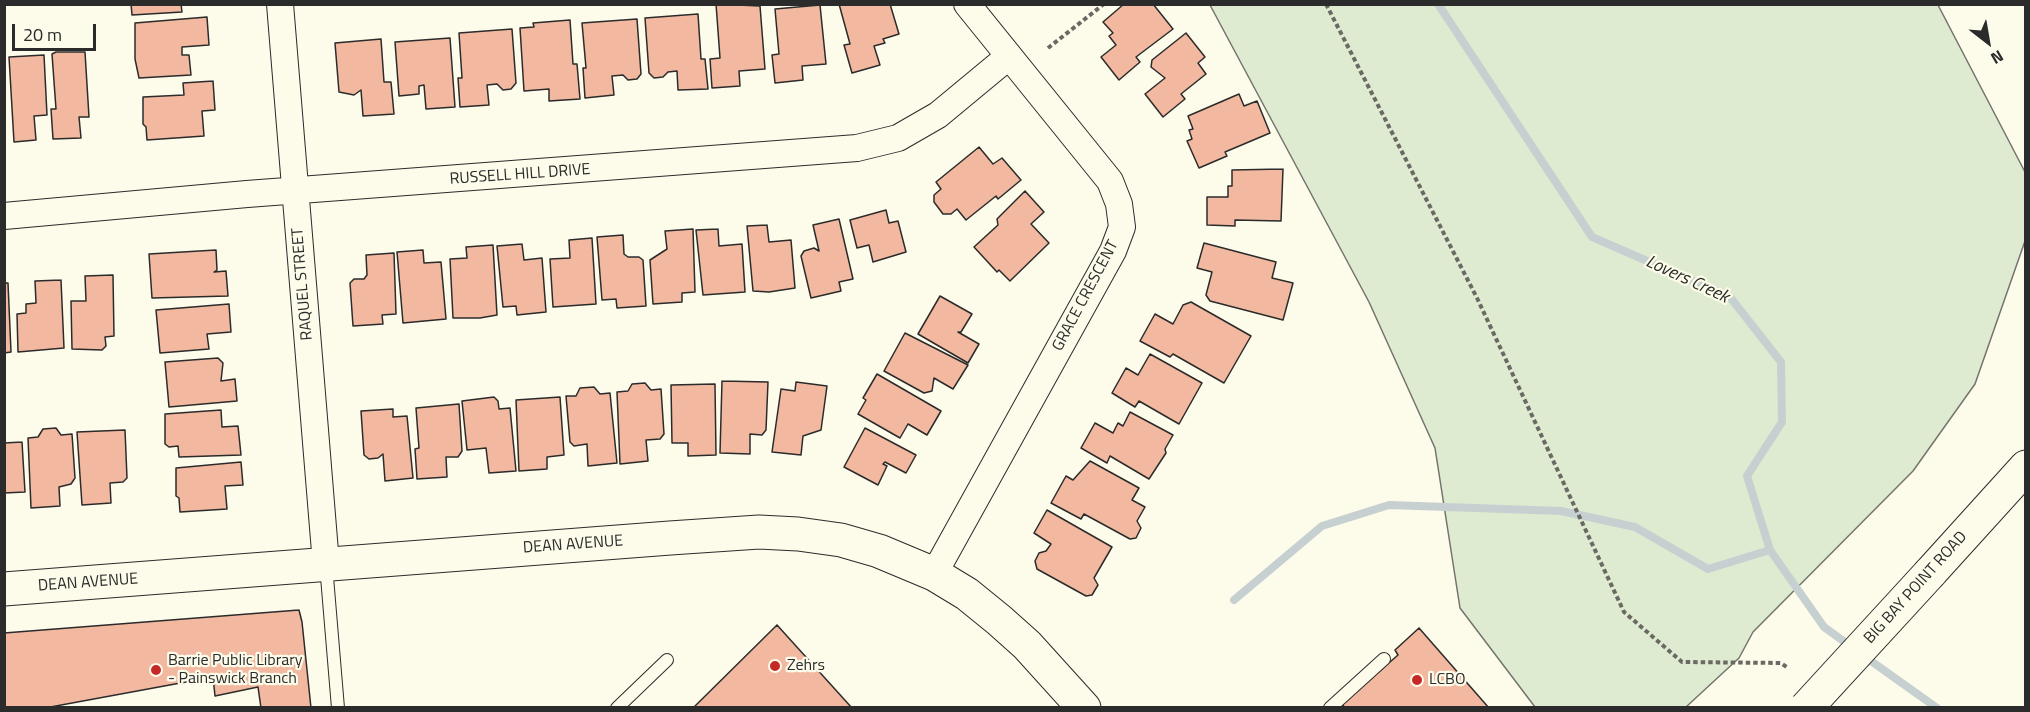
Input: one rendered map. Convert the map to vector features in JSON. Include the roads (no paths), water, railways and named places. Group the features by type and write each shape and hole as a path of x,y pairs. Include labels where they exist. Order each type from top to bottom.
{"street":[{"name":"RAQUEL STREET","path":"280,4 326,564"},
{"name":"GRACE CRESCENT","path":"934,574 1113,251 1122,227 1119,204 1110,181 967,4"},
{"name":"RUSSELL HILL DRIVE","path":"4,216 857,148 898,138 938,115 1008,57"},
{"name":"BIG BAY POINT ROAD","path":"1806,708 2025,467"},
{"name":"DEAN AVENUE","path":"4,589 759,532 798,534 841,540 879,551 934,574 967,594 1020,639 1084,708"}],"lane":[{"path":"326,564 338,708"},
{"path":"1330,708 1384,659"},
{"path":"617,708 667,660"}],"waterway":[{"name":"Lovers Creek","path":"1438,4 1592,237 1730,297 1781,362 1782,422 1747,476 1770,550 1824,627 1853,648"},
{"path":"1234,600 1322,526 1389,505 1561,511 1635,527 1708,569 1770,550"},
{"name":"Lovers Creek","path":"1864,656 1937,708"}],"place":[{"name":"Zehrs","path":"775,666"},
{"name":"Barrie Public Library - Painswick Branch","path":"156,670"},
{"name":"LCBO","path":"1417,680"}]}
